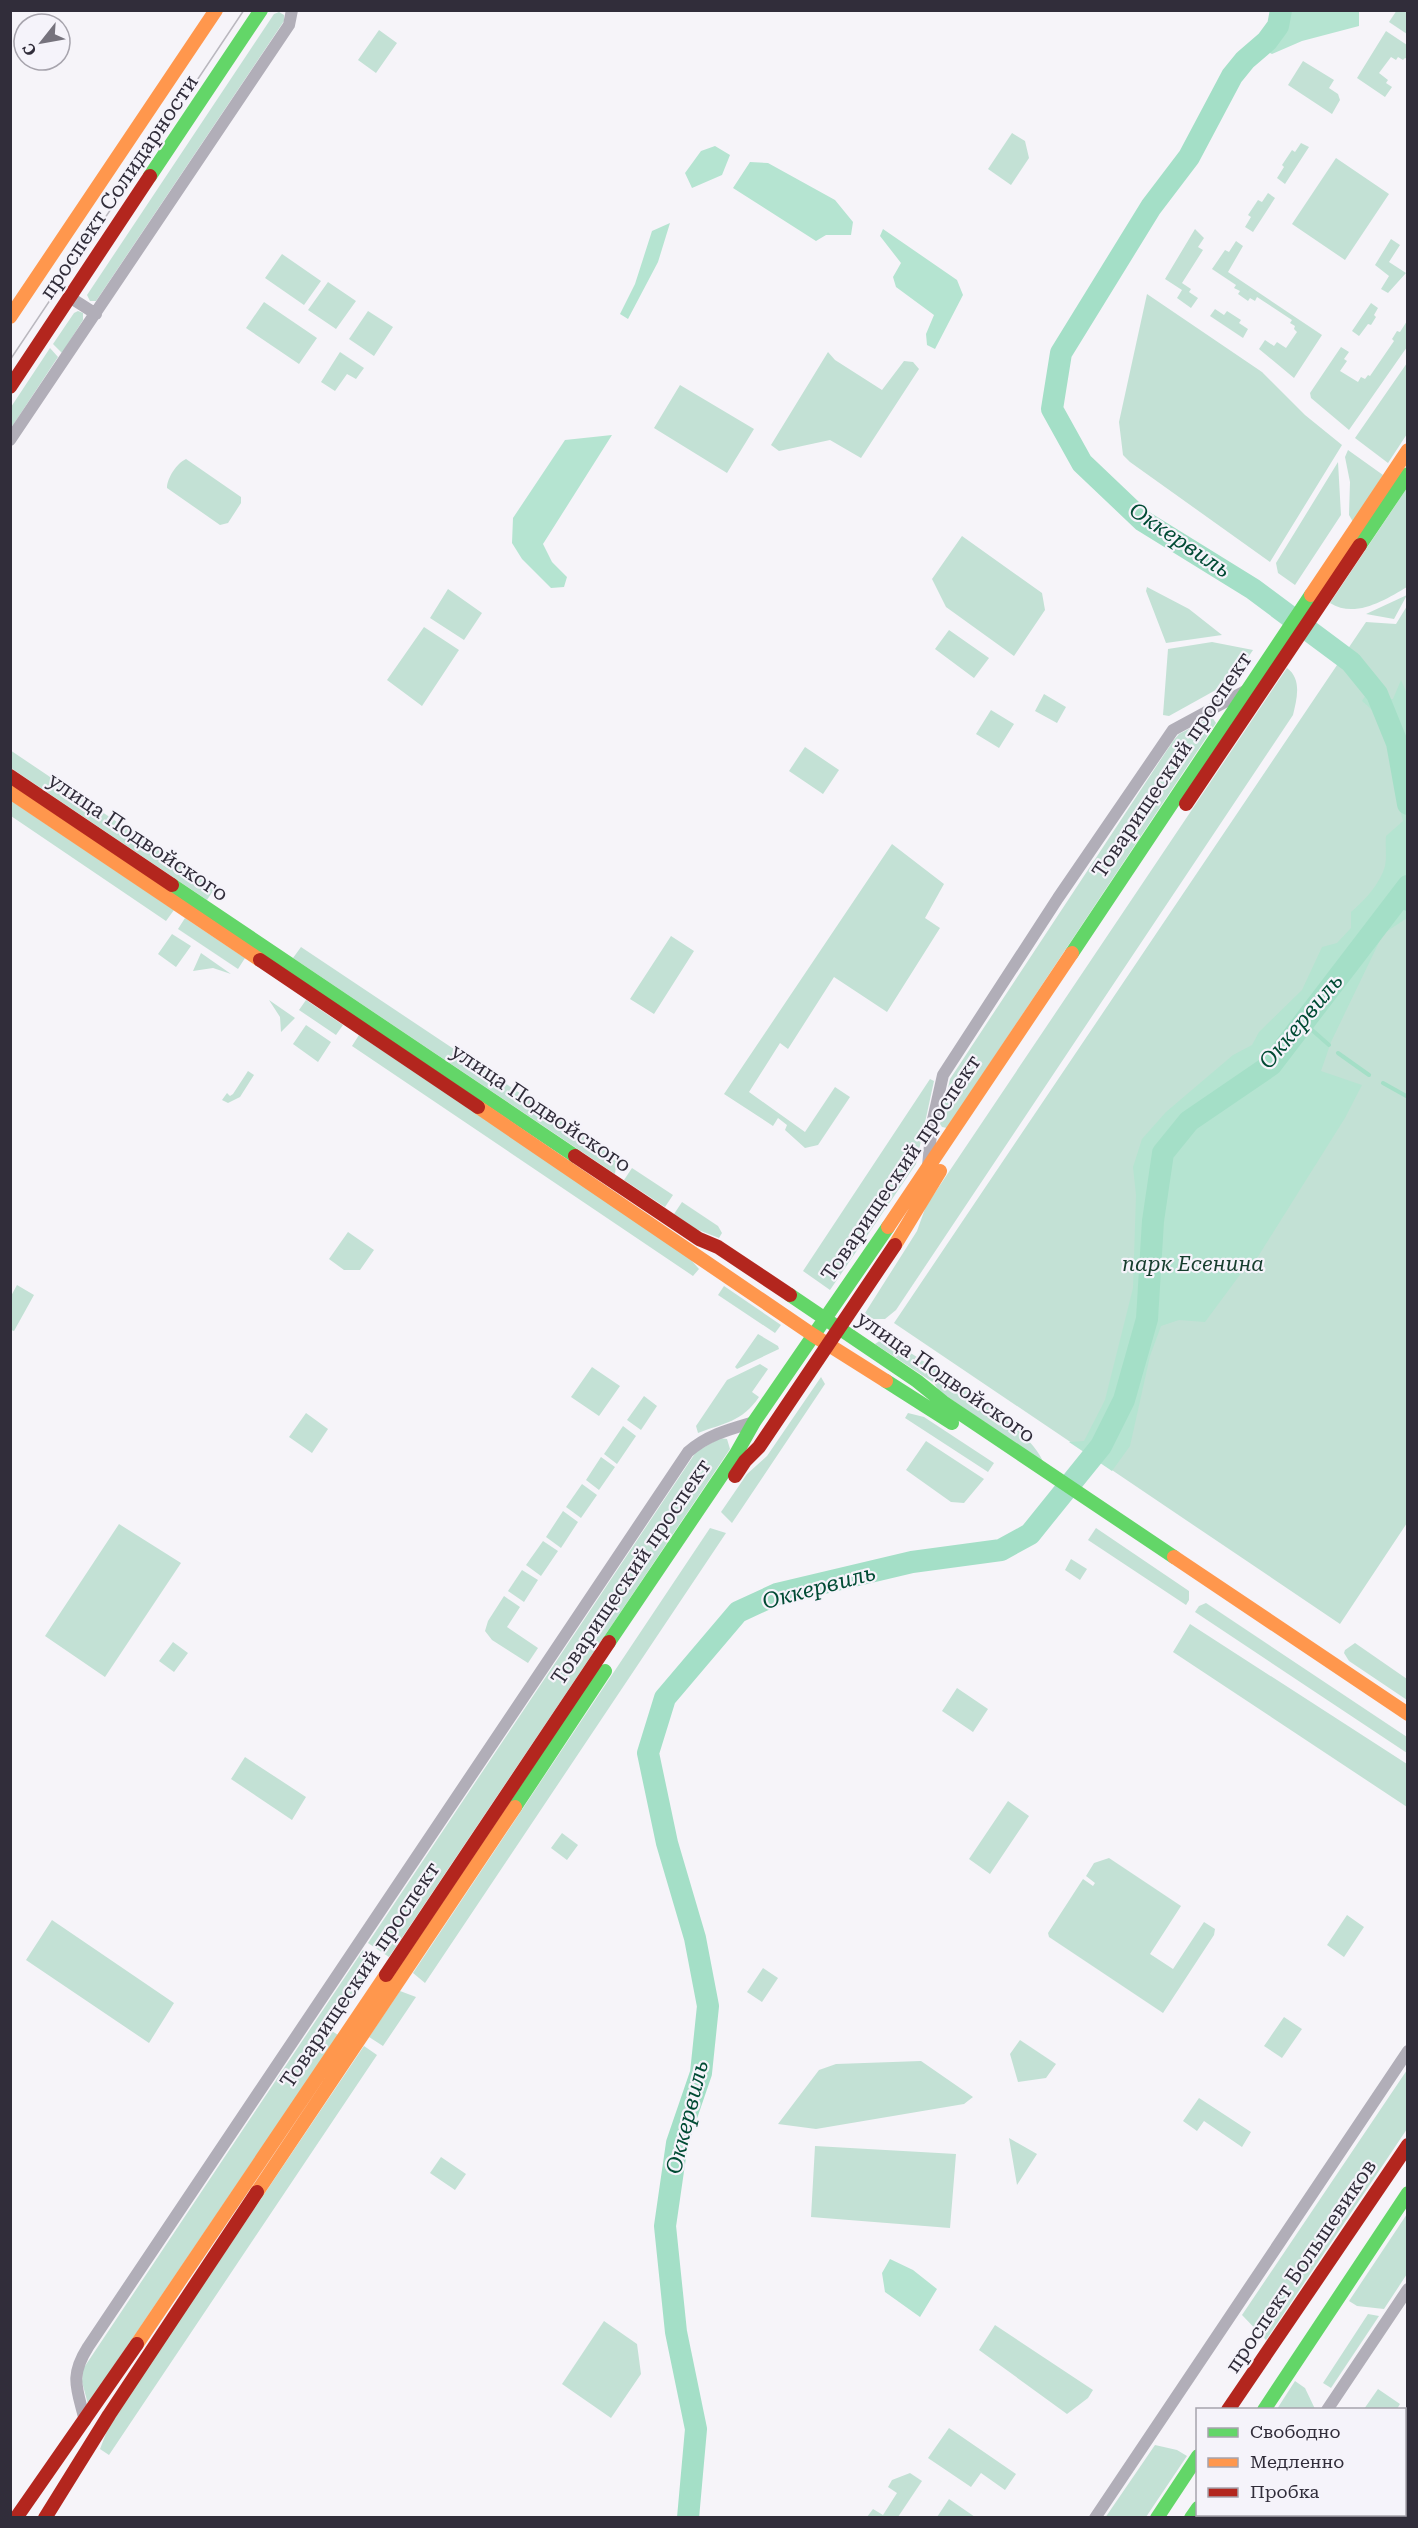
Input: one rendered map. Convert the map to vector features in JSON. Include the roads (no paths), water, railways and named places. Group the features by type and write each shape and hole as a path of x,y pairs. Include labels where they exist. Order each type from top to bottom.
{"street":[{"name":"проспект Солидарности","path":"10,317 216,10"},
{"name":"проспект Солидарности","path":"10,387 261,10"},
{"path":"10,440 289,25 292,10"},
{"path":"71,298 96,314"},
{"path":"1312,604 1407,450"},
{"path":"1281,650 1407,474"},
{"name":"Товарищеский проспект","path":"16,2517 86,2421 736,1454 754,1422 1248,689 1281,650"},
{"name":"Товарищеский проспект","path":"45,2517 109,2415 745,1461 759,1448 830,1346 904,1233 926,1192 1281,650"},
{"path":"928,1166 933,1124 943,1075 1058,898 1167,737 1180,726 1248,689"},
{"name":"улица Подвойского","path":"10,776 699,1239 718,1247 841,1329 917,1381 1045,1478"},
{"name":"улица Подвойского","path":"10,792 691,1250 813,1335 1045,1478"},
{"path":"86,2421 75,2375 78,2363 88,2347 688,1452 714,1434 754,1422"},
{"path":"1045,1478 1407,1727"},
{"path":"1085,1505 1407,1714"},
{"path":"1095,2517 1407,2051"},
{"name":"проспект Большевиков","path":"1229,2408 1407,2145"},
{"path":"1265,2408 1407,2193"},
{"path":"1328,2408 1407,2289"},
{"path":"1156,2517 1196,2457"}],"waterway":[{"name":"Оккервиль","path":"1281,10 1278,26 1267,41 1245,60 1232,76 1189,157 1151,207 1061,353 1052,409 1082,463 1143,521 1253,589 1351,662 1377,694 1397,743 1408,804"},
{"name":"Оккервиль","path":"688,2518 696,2429 676,2332 665,2226 677,2143 701,2073 708,2006 695,1938 667,1843 648,1753 665,1698 738,1612 777,1594 912,1562 1001,1550 1030,1534 1101,1446 1124,1400 1147,1319 1153,1221 1163,1153 1189,1121 1271,1065 1408,886"},
{"path":"1396,902 1408,910"},
{"path":"1303,1022 1329,1045"},
{"path":"1338,1053 1369,1075"},
{"path":"1383,1083 1408,1097"}],"tram line":[{"path":"10,360 244,10"}],"park label":[{"name":"парк Есенина","path":"1193,1264"}]}
